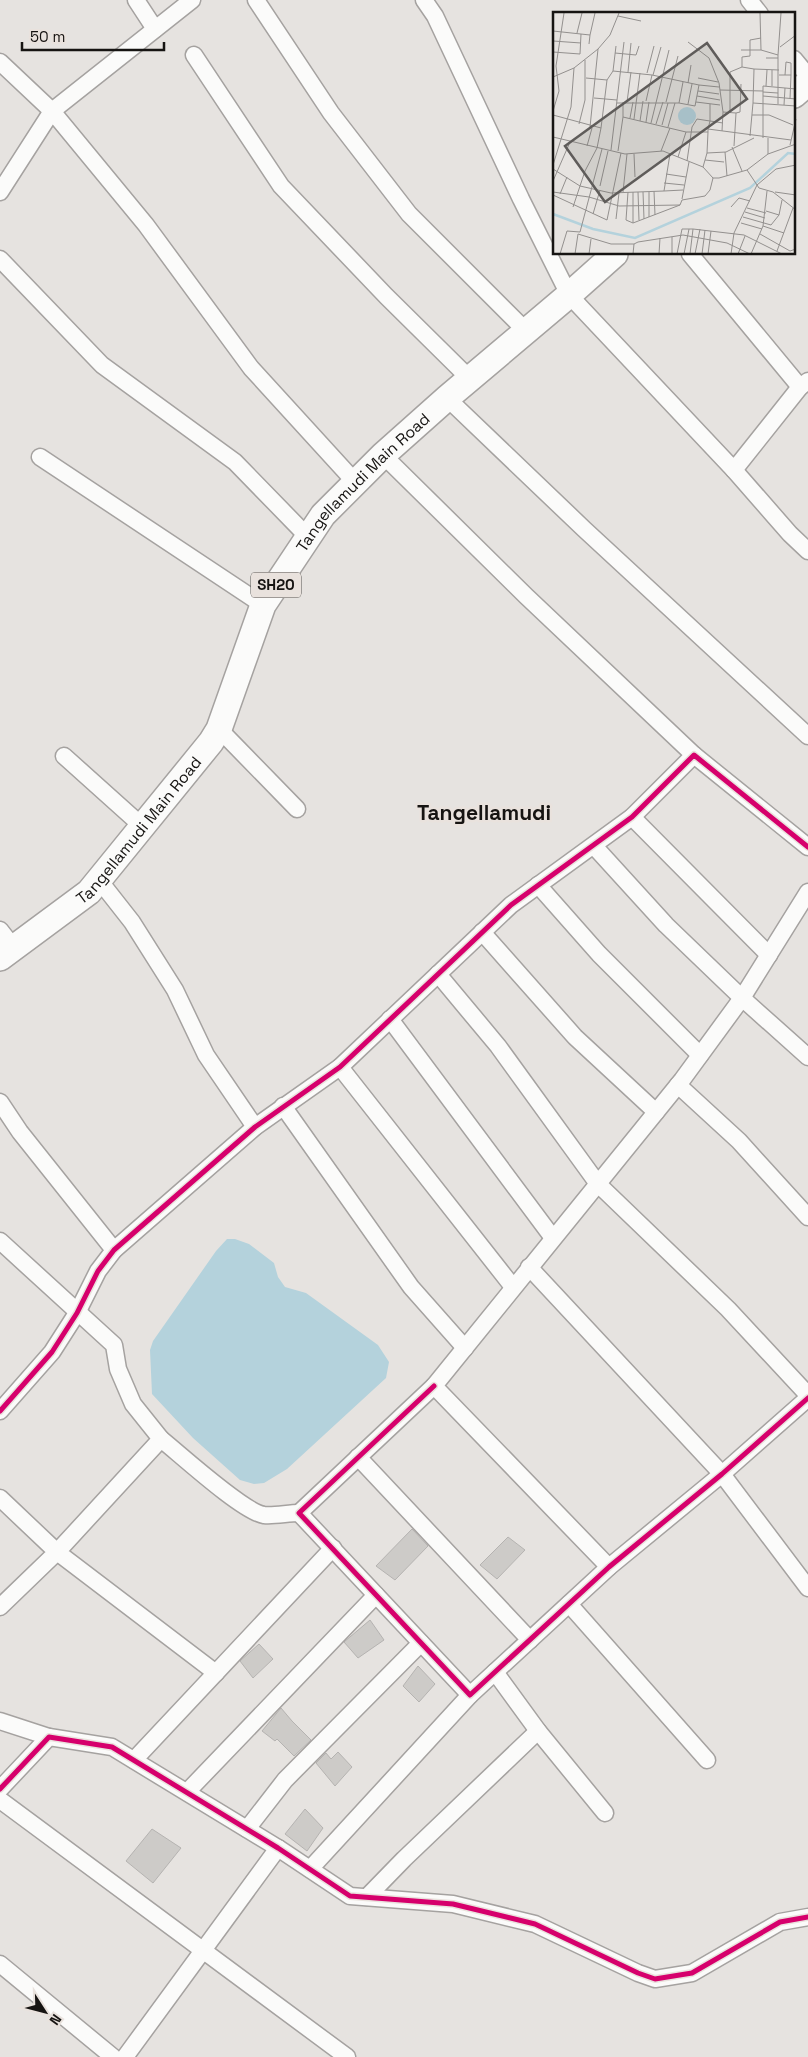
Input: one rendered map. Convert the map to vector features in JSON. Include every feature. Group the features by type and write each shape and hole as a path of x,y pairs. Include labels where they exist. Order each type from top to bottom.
{"main road":[{"path":"796,93 808,83"},
{"name":"Tangellamudi Main Road","path":"5,946 89,892 219,729 263,605 323,515 383,455 446,398 614,255"}],"street":[{"path":"136,0 154,29"},
{"path":"0,192 52,111 192,0"},
{"path":"256,0 331,113 409,214 526,330"},
{"path":"424,0 435,16 521,199 569,295 734,470 790,534 808,551"},
{"path":"749,0 758,12"},
{"path":"194,55 281,186 386,296 470,379"},
{"path":"796,61 808,76"},
{"path":"0,62 52,111 146,225 251,368 356,483"},
{"path":"691,255 804,384 734,470"},
{"path":"0,259 102,365 235,462 308,538"},
{"path":"446,398 584,529 808,736"},
{"path":"383,455 526,596 694,755 808,847"},
{"path":"40,457 263,605"},
{"path":"219,729 297,809"},
{"path":"0,1411 52,1352 77,1313 98,1270 114,1250 255,1127 340,1067 511,905 632,817 694,755"},
{"path":"64,756 142,826"},
{"path":"632,817 769,955"},
{"path":"594,846 666,924 742,998 808,1057"},
{"path":"99,880 132,922 170,983 206,1055 255,1127"},
{"path":"538,885 599,954 700,1055"},
{"path":"0,1241 114,1345 118,1369 132,1404 161,1439 249,1508 263,1515 299,1513 434,1386 678,1085 742,998 806,899"},
{"path":"482,932 574,1037 656,1112"},
{"path":"310,1869 470,1695 609,1568 722,1474 808,1396 728,1309 598,1184 498,1046 438,974"},
{"path":"390,1020 553,1238"},
{"path":"340,1067 513,1287"},
{"path":"678,1085 739,1141 808,1217"},
{"path":"0,1102 20,1132 114,1250"},
{"path":"283,1106 411,1287 464,1348"},
{"path":"529,1267 722,1474 808,1588"},
{"path":"434,1386 609,1568"},
{"path":"0,1607 57,1552 161,1439"},
{"path":"358,1458 530,1640"},
{"path":"0,1498 57,1552 216,1673"},
{"path":"299,1513 470,1695"},
{"path":"134,1760 333,1548"},
{"path":"187,1792 376,1595"},
{"path":"569,1604 707,1760"},
{"path":"246,1829 286,1780 421,1643"},
{"path":"495,1672 538,1731 605,1813"},
{"path":"0,1721 50,1737 112,1747 278,1848 350,1896 453,1904 535,1924 638,1973 655,1979 692,1973 780,1922 808,1917"},
{"path":"367,1897 538,1731"},
{"path":"0,1790 50,1737"},
{"path":"0,1800 201,1951 347,2057"},
{"path":"125,2057 278,1848"},
{"path":"0,1964 113,2057"}],"water":[{"path":"227,1239 235,1239 249,1244 274,1263 278,1277 285,1287 306,1293 378,1345 389,1362 386,1378 287,1469 264,1483 254,1484 240,1480 193,1438 152,1394 150,1350 153,1341 216,1251"}],"building":[{"path":"412,1529 428,1546 395,1580 376,1566"},
{"path":"508,1537 525,1550 497,1579 480,1565"},
{"path":"370,1620 384,1640 358,1658 344,1642"},
{"path":"259,1644 273,1659 253,1678 240,1661"},
{"path":"418,1666 435,1684 419,1702 403,1686"},
{"path":"281,1708 311,1740 294,1756 277,1739 275,1741 262,1731"},
{"path":"338,1752 352,1767 335,1786 316,1763 326,1753 331,1759"},
{"path":"305,1809 323,1828 307,1851 285,1834"},
{"path":"152,1829 181,1848 153,1883 126,1861"}],"cycle path":[{"path":"0,1411 52,1352 77,1313 98,1271 114,1250 255,1127 340,1067 511,905 632,817 694,755 808,847"},
{"path":"434,1386 299,1513 470,1695 609,1567 722,1474 808,1398"},
{"path":"0,1789 49,1737 112,1747 278,1848 350,1896 453,1904 535,1924 638,1973 655,1979 692,1973 780,1922 808,1917"}],"district":[{"name":"Tangellamudi","path":"484,813"}]}
